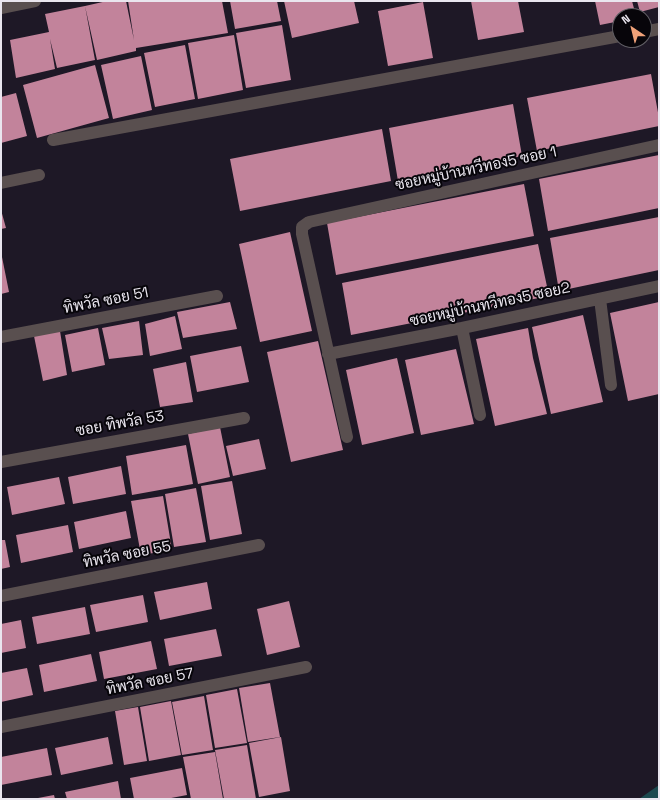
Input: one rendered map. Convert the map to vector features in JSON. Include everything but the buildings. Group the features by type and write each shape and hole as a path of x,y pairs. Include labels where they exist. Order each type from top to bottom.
{"street":[{"path":"1,8 35,1"},
{"path":"53,140 612,37"},
{"name":"ซอยหมู่บ้านทวีทอง5 ซอย 1","path":"328,354 302,234 302,227 309,222 659,145"},
{"path":"1,183 39,176"},
{"name":"ซอยหมู่บ้านทวีทอง5 ซอย2","path":"328,354 462,328 659,286"},
{"name":"ทิพวัล ซอย 51","path":"1,337 217,296"},
{"path":"600,298 611,385"},
{"path":"462,328 480,415"},
{"path":"328,354 347,437"},
{"name":"ซอย ทิพวัล 53","path":"1,462 244,418"},
{"name":"ทิพวัล ซอย 55","path":"1,596 259,545"},
{"name":"ทิพวัล ซอย 57","path":"1,727 306,667"}],"shaded area":[{"path":"659,785 659,799 639,799"}]}
